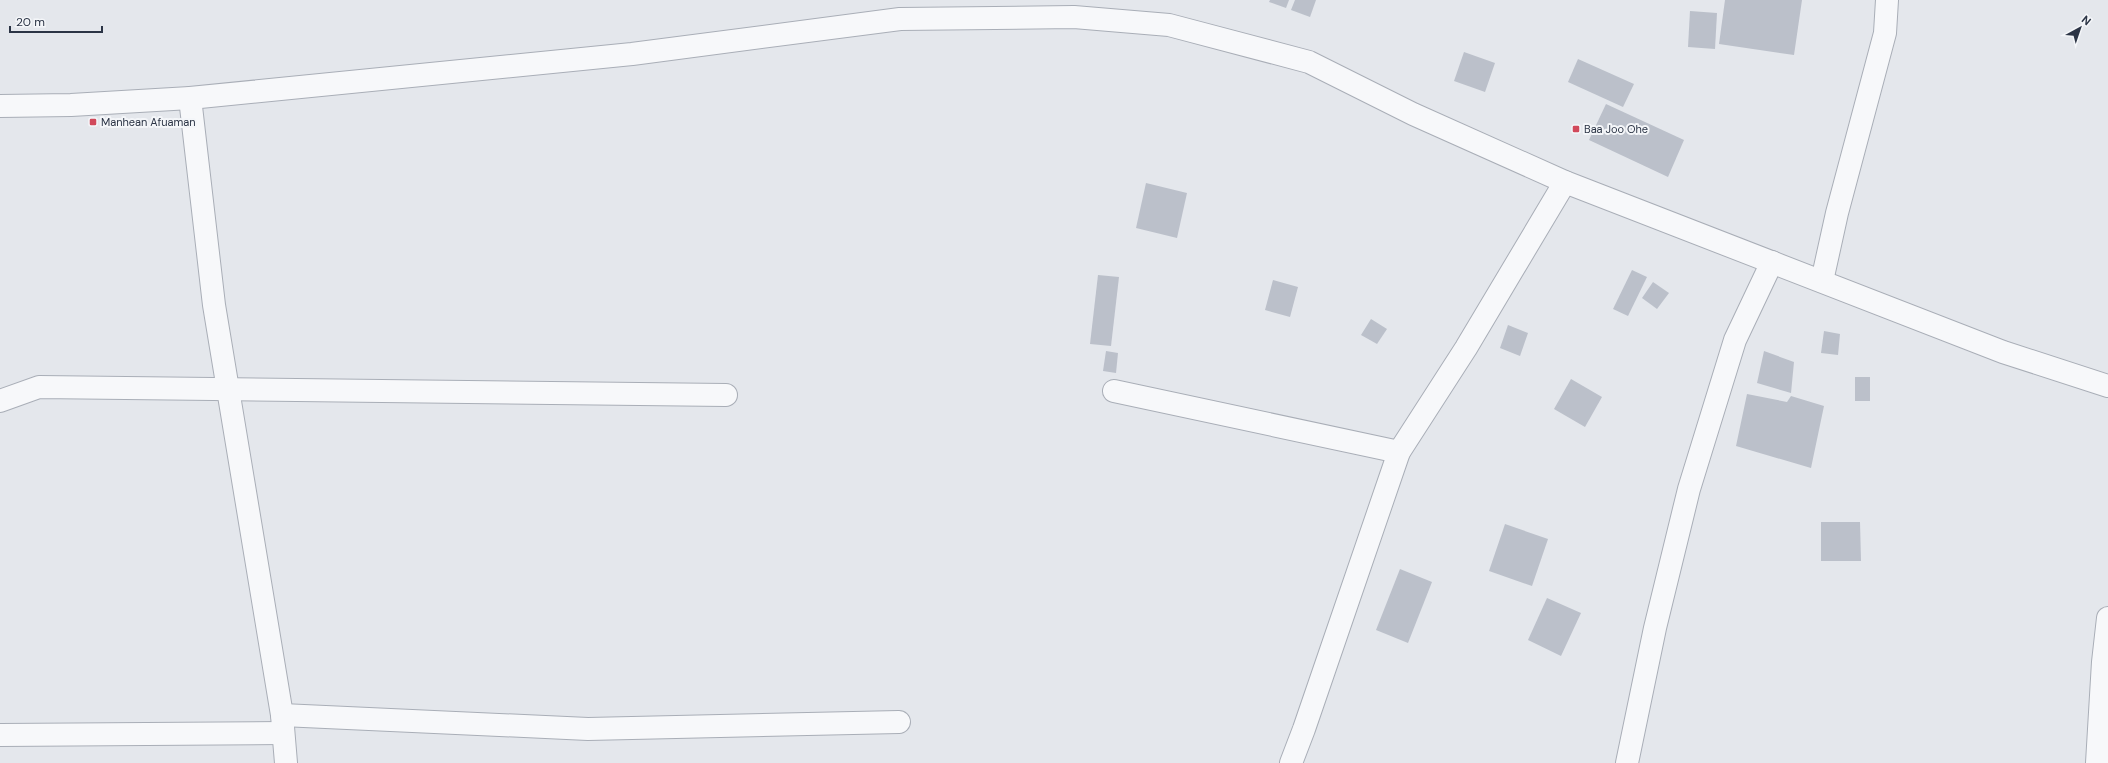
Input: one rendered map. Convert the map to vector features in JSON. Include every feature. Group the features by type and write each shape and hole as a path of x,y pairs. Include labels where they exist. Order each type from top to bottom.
{"street":[{"path":"1822,281 1837,214 1885,33 1887,0"},
{"path":"0,106 71,106 190,98 632,54 901,9 1074,17 1169,25 1309,62 1413,114 1565,182 2003,352 2108,386"},
{"path":"190,98 214,305 230,389 283,724 286,763"},
{"path":"1291,763 1399,452 1466,348 1565,182"},
{"path":"1627,763 1655,628 1689,489 1734,340 1772,262"},
{"path":"0,401 39,387 726,395"},
{"path":"1114,391 1399,452"},
{"path":"2097,763 2103,662 2108,618"},
{"path":"0,735 283,724 588,729 900,722"}],"building":[{"path":"1270,0 1289,0 1286,8 1269,2"},
{"path":"1295,0 1316,0 1310,17 1291,10"},
{"path":"1725,0 1802,0 1794,55 1719,44"},
{"path":"1690,11 1717,13 1715,49 1688,47"},
{"path":"1464,52 1495,63 1485,92 1454,81"},
{"path":"1578,59 1634,84 1623,107 1568,82"},
{"path":"1606,104 1684,140 1668,177 1589,140"},
{"path":"1146,183 1187,193 1177,238 1136,228"},
{"path":"1632,270 1647,277 1628,316 1613,309"},
{"path":"1098,275 1119,277 1111,346 1090,344"},
{"path":"1273,280 1298,287 1290,317 1265,310"},
{"path":"1653,282 1669,293 1657,309 1642,298"},
{"path":"1371,319 1387,329 1377,344 1361,335"},
{"path":"1508,325 1528,333 1520,356 1500,348"},
{"path":"1824,331 1840,334 1838,355 1821,353"},
{"path":"1106,351 1118,353 1116,373 1103,371"},
{"path":"1764,351 1794,362 1791,393 1757,383"},
{"path":"1855,377 1870,377 1870,401 1855,401"},
{"path":"1571,379 1602,397 1585,427 1554,409"},
{"path":"1747,394 1787,402 1791,396 1824,406 1811,468 1736,446"},
{"path":"1821,522 1860,522 1861,561 1821,561"},
{"path":"1505,524 1548,539 1532,586 1489,571"},
{"path":"1400,569 1432,582 1408,643 1376,630"},
{"path":"1547,598 1581,613 1561,656 1528,640"}],"place":[{"name":"Manhean Afuaman","path":"93,122"},
{"name":"Baa Joo Ohe","path":"1576,129"}]}
